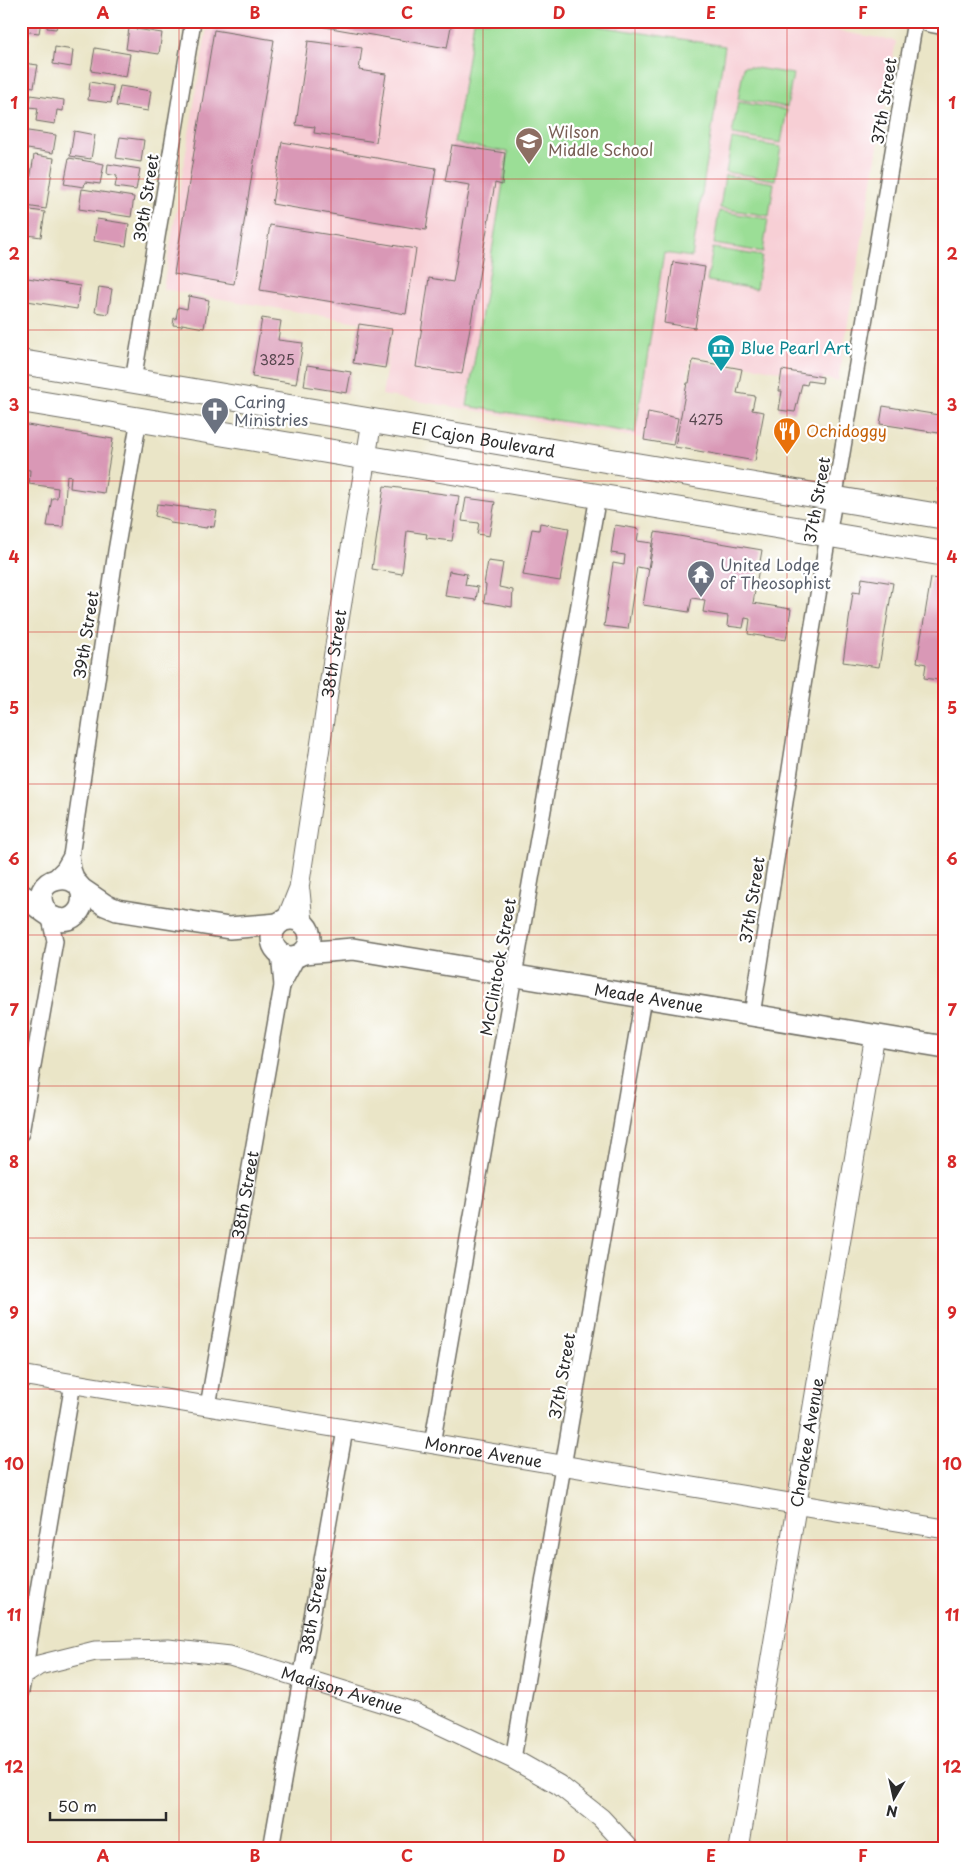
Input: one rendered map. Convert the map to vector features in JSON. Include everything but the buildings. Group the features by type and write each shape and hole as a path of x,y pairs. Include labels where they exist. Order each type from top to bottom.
{"main road":[{"path":"930,21 945,24"},
{"name":"El Cajon Boulevard","path":"21,362 945,517"},
{"path":"21,400 945,554"},
{"name":"Meade Avenue","path":"21,890 63,878 75,883 80,888 117,910"},
{"path":"47,914 41,900 45,887 50,882"},
{"path":"73,916 78,912 83,900 80,888"},
{"name":"Meade Avenue","path":"21,895 47,914 60,920 73,916 117,910 229,928 294,924 353,949"},
{"path":"294,924 310,942 289,952 272,935 294,924"},
{"name":"Meade Avenue","path":"229,928 289,952 353,949 945,1047"}],"street":[{"name":"39th Street","path":"133,380 193,21"},
{"name":"37th Street","path":"752,1015 806,666 915,21"},
{"name":"39th Street","path":"80,888 73,869 71,856 116,551 139,420"},
{"name":"38th Street","path":"294,924 338,626 372,421"},
{"name":"McClintock Street","path":"432,1444 598,496"},
{"name":"39th Street","path":"50,882 64,868 71,856"},
{"path":"21,1133 55,941 55,933 47,914"},
{"path":"55,941 73,916"},
{"name":"38th Street","path":"208,1406 289,952"},
{"name":"37th Street","path":"513,1759 643,998"},
{"name":"Cherokee Avenue","path":"739,1849 875,1035"},
{"name":"Monroe Avenue","path":"21,1374 344,1430 945,1529"},
{"path":"22,1681 73,1383"},
{"name":"38th Street","path":"271,1849 344,1430"},
{"name":"Madison Avenue","path":"22,1681 39,1665 95,1651 168,1649 230,1656 413,1712 513,1759 573,1796 601,1818 630,1849"}],"shaded area":[{"name":"Wilson Middle School","path":"208,21 780,21 896,41 838,381 691,356 676,444 382,395 393,328 163,289"}],"green space":[{"path":"474,21 567,21 725,46 692,257 664,253 635,433 467,406 508,152 454,143"},
{"path":"744,66 793,74 787,107 738,99"},
{"path":"738,102 787,110 781,143 732,135"},
{"path":"732,139 781,147 775,180 726,172"},
{"path":"725,175 774,183 769,216 720,208"},
{"path":"719,211 768,219 763,252 714,244"},
{"path":"713,248 762,256 756,289 707,281"}],"place":[{"name":"Wilson Middle School","path":"529,165"},
{"name":"Blue Pearl Art","path":"721,372"},
{"name":"Caring Ministries","path":"215,435"},
{"name":"Ochidoggy","path":"787,455"},
{"name":"United Lodge of Theosophist","path":"701,598"}]}
